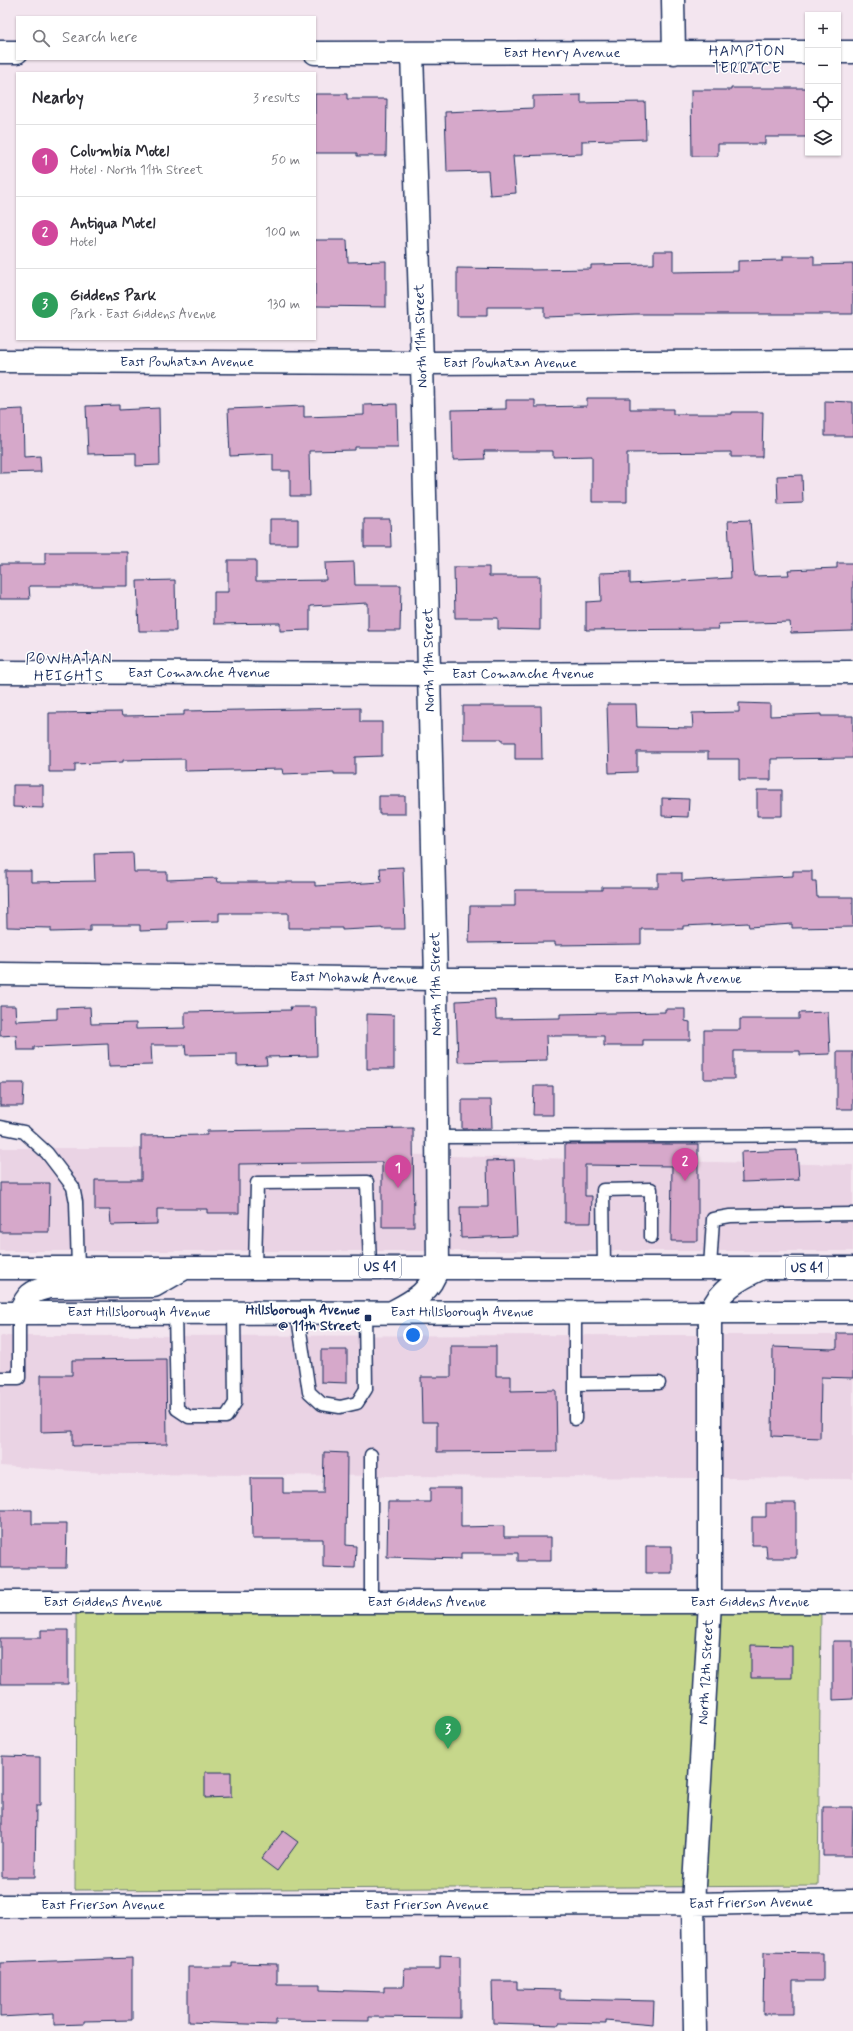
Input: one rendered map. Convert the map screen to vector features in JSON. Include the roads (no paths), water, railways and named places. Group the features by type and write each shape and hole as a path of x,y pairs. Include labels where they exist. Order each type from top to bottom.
{"street":[{"path":"673,0 674,53"},
{"path":"0,52 16,52"},
{"name":"East Henry Avenue","path":"316,52 805,52"},
{"path":"841,52 853,52"},
{"name":"North 11th Street","path":"412,53 422,363 436,979 438,1267"},
{"name":"East Powhatan Avenue","path":"0,361 422,363 853,362"},
{"name":"East Comanche Avenue","path":"0,672 429,674 853,672"},
{"name":"East Mohawk Avenue","path":"0,974 436,979 853,979"},
{"path":"393,1311 414,1300 424,1292 431,1285 438,1267"},
{"name":"US 41","path":"0,1268 853,1268"},
{"path":"9,1313 36,1290 50,1287 154,1286 186,1268"},
{"path":"710,1313 715,1302 722,1293 740,1280 761,1268"},
{"name":"East Hillsborough Avenue","path":"9,1313 234,1311 710,1313 853,1312"},
{"name":"North 12th Street","path":"695,2031 693,1904 710,1602 710,1313"},
{"name":"East Giddens Avenue","path":"0,1602 853,1602"},
{"name":"East Frierson Avenue","path":"0,1906 693,1904 853,1901"}],"lane":[{"path":"0,1127 24,1132 46,1153 74,1187 76,1202 78,1268"},
{"path":"438,1137 853,1135"},
{"path":"255,1267 257,1183 367,1182 370,1267"},
{"path":"604,1267 604,1190 651,1189 651,1237"},
{"path":"710,1268 713,1219 730,1216 853,1214"},
{"path":"175,1312 176,1409 189,1417 226,1417 235,1403 234,1311"},
{"path":"297,1311 309,1392 322,1404 340,1407 356,1403 366,1389 365,1311"},
{"path":"575,1312 575,1419"},
{"path":"0,1378 19,1378 9,1313"},
{"path":"575,1384 659,1383"},
{"path":"371,1455 371,1602"}],"place":[{"name":"Antigua Motel","path":"685,1181"},
{"name":"Columbia Motel","path":"398,1188"},
{"name":"Hillsborough Avenue @ 11th Street","path":"368,1318"},
{"name":"Giddens Park","path":"448,1749"}],"district":[{"name":"HAMPTON TERRACE","path":"747,60"},
{"name":"POWHATAN HEIGHTS","path":"69,668"}]}
